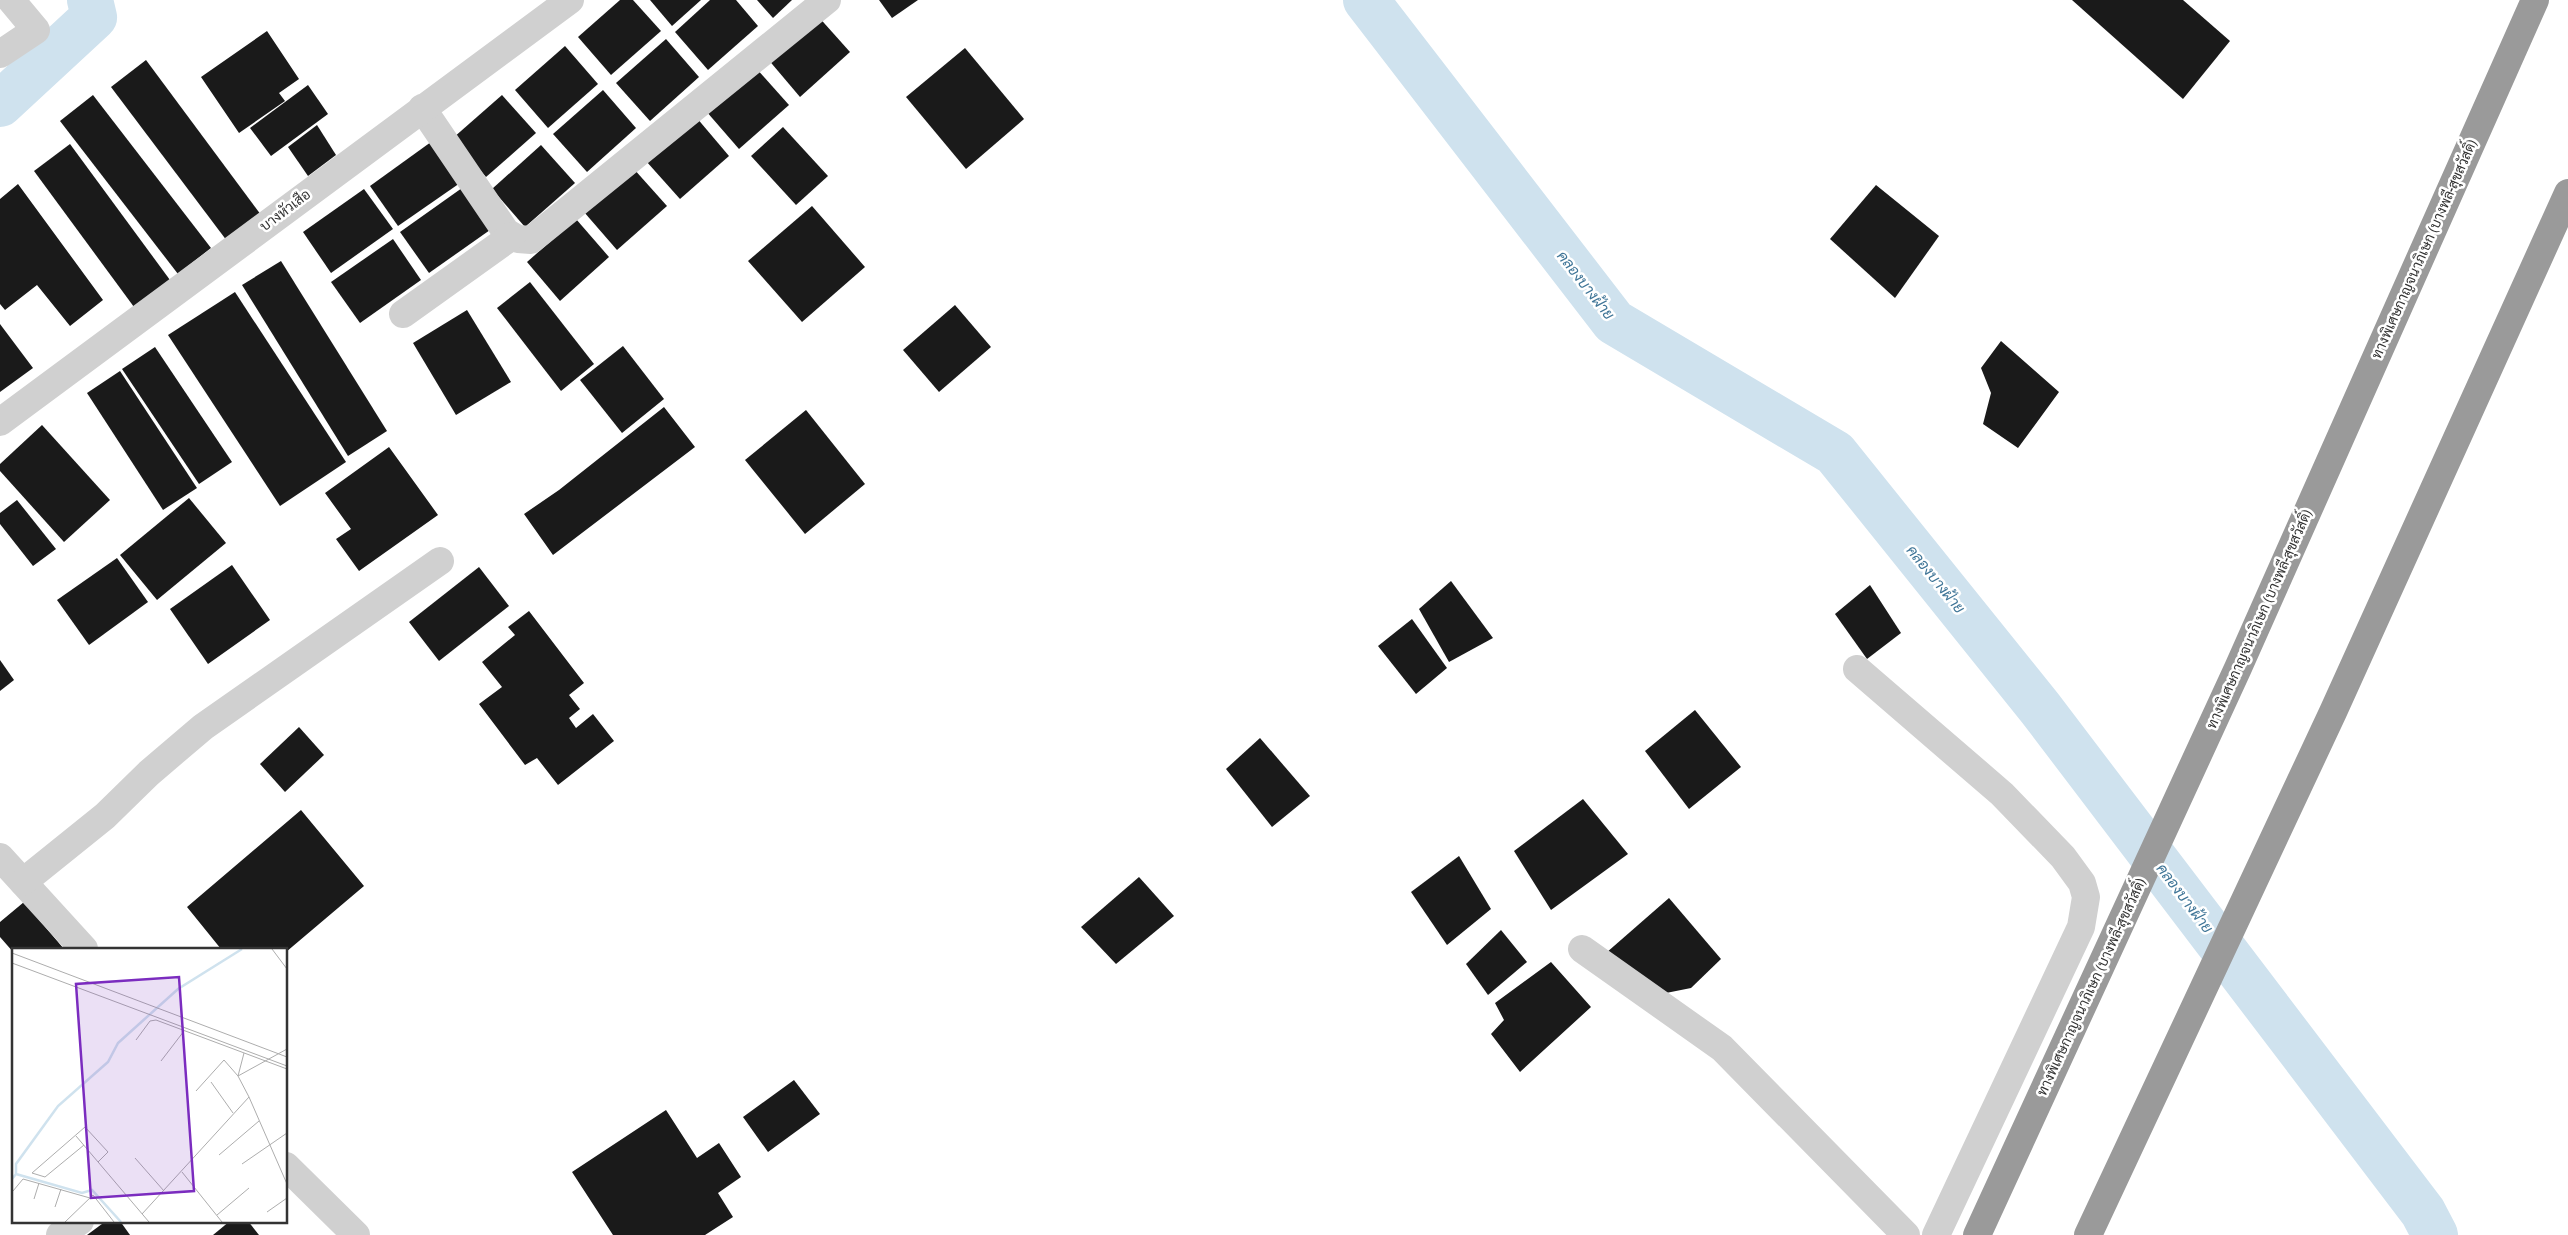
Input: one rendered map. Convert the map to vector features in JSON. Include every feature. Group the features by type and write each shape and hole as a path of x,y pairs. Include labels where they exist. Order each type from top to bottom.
{"highway":[{"name":"ทางพิเศษกาญจนาภิเษก (บางพลี-สุขสวัสดิ์)","path":"1977,1235 2238,668 2535,0"},
{"path":"2088,1235 2329,721 2568,193"}],"street":[{"path":"0,54 36,30 11,0"},
{"name":"บางหัวเสือ","path":"0,422 570,0"},
{"path":"422,108 506,232 518,239 531,240 827,0"},
{"path":"403,314 512,236"},
{"path":"23,882 105,816 149,773 203,727 440,561"},
{"path":"1856,669 2002,794 2063,857 2082,883 2086,897 2082,927 1936,1235"},
{"path":"0,857 83,948"},
{"path":"1582,949 1722,1048 1906,1235"},
{"path":"288,1168 356,1235"},
{"path":"60,1235 79,1222"}],"building":[{"path":"620,0 633,0 661,31 611,75 578,37"},
{"path":"650,0 701,0 672,26"},
{"path":"710,0 736,0 758,26 708,70 675,32"},
{"path":"757,0 792,0 773,18"},
{"path":"879,0 918,0 892,18"},
{"path":"2072,0 2183,0 2230,41 2183,99"},
{"path":"816,14 850,52 800,97 767,58"},
{"path":"267,31 299,79 279,93 285,101 239,133 201,77"},
{"path":"666,39 699,77 650,121 616,83"},
{"path":"565,46 598,84 548,128 515,90"},
{"path":"965,48 1024,119 966,169 906,97"},
{"path":"146,60 261,215 227,241 111,87"},
{"path":"755,67 789,105 739,149 706,111"},
{"path":"308,85 328,114 271,156 250,128"},
{"path":"603,90 636,128 587,172 553,134"},
{"path":"93,95 211,248 178,274 60,121"},
{"path":"502,95 536,133 486,177 453,138"},
{"path":"696,117 729,156 680,199 646,161"},
{"path":"317,125 336,155 308,176 288,147"},
{"path":"783,127 828,176 796,205 751,156"},
{"path":"431,142 460,183 398,226 370,186"},
{"path":"70,144 170,280 134,307 34,171"},
{"path":"541,145 575,183 525,227 492,189"},
{"path":"633,168 667,206 617,250 584,212"},
{"path":"18,184 103,300 70,326 37,285 5,310 0,304 0,199"},
{"path":"1876,185 1939,236 1895,298 1830,239"},
{"path":"462,188 490,230 429,273 400,232"},
{"path":"364,189 393,229 331,273 303,232"},
{"path":"812,206 865,267 802,322 748,261"},
{"path":"576,219 609,257 560,301 527,262"},
{"path":"393,239 421,280 360,323 331,282"},
{"path":"281,261 387,431 348,456 242,285"},
{"path":"530,282 594,364 561,391 497,308"},
{"path":"235,292 346,462 280,506 168,335"},
{"path":"955,305 991,347 939,392 903,350"},
{"path":"467,310 511,382 456,415 413,343"},
{"path":"0,324 33,368 0,392"},
{"path":"2001,341 2059,392 2018,448 1983,424 1991,393 1981,368"},
{"path":"623,346 664,399 622,433 580,380"},
{"path":"155,347 232,462 199,484 122,369"},
{"path":"120,371 197,488 163,510 87,393"},
{"path":"664,407 695,447 553,555 524,514 559,490"},
{"path":"806,410 865,484 805,534 745,460"},
{"path":"42,425 110,500 64,542 0,471 0,464"},
{"path":"389,447 438,515 359,571 336,539 351,529 325,493"},
{"path":"189,498 226,543 157,600 120,555"},
{"path":"17,500 56,549 33,566 0,524 0,513"},
{"path":"117,558 148,602 89,645 57,600"},
{"path":"232,565 270,620 208,664 170,609"},
{"path":"479,567 509,606 439,661 409,622"},
{"path":"1451,581 1493,638 1449,662 1419,609"},
{"path":"1870,585 1901,633 1867,659 1835,614"},
{"path":"529,611 584,683 569,695 580,709 569,718 576,728 593,714 614,741 558,785 537,758 525,765 479,704 502,687 482,662 515,635 508,627"},
{"path":"1412,619 1447,668 1416,694 1378,646"},
{"path":"0,660 14,680 0,691"},
{"path":"1695,710 1741,767 1689,809 1645,751"},
{"path":"299,727 324,755 285,792 260,764"},
{"path":"1260,738 1310,796 1272,827 1226,769"},
{"path":"1583,799 1628,854 1551,910 1514,851"},
{"path":"301,810 364,886 288,950 288,948 220,948 187,907"},
{"path":"1459,856 1491,909 1447,945 1411,892"},
{"path":"1139,877 1174,916 1116,964 1081,927"},
{"path":"1669,898 1721,959 1691,988 1656,995 1606,953"},
{"path":"24,902 63,948 12,948 12,951 0,937 0,922"},
{"path":"1501,930 1527,962 1488,995 1466,964"},
{"path":"1551,962 1591,1007 1520,1072 1491,1034 1504,1020 1495,1003"},
{"path":"794,1080 820,1114 768,1152 743,1117"},
{"path":"666,1110 697,1158 719,1143 741,1177 718,1193 733,1217 705,1235 613,1235 572,1172"},
{"path":"105,1222 121,1222 130,1235 87,1235"},
{"path":"229,1222 249,1222 259,1235 213,1235"}],"waterway":[{"path":"0,104 94,17 90,0"},
{"name":"คลองบางฝ้าย","path":"1366,0 1614,322 1835,453 2040,708 2423,1212 2435,1235"}]}
